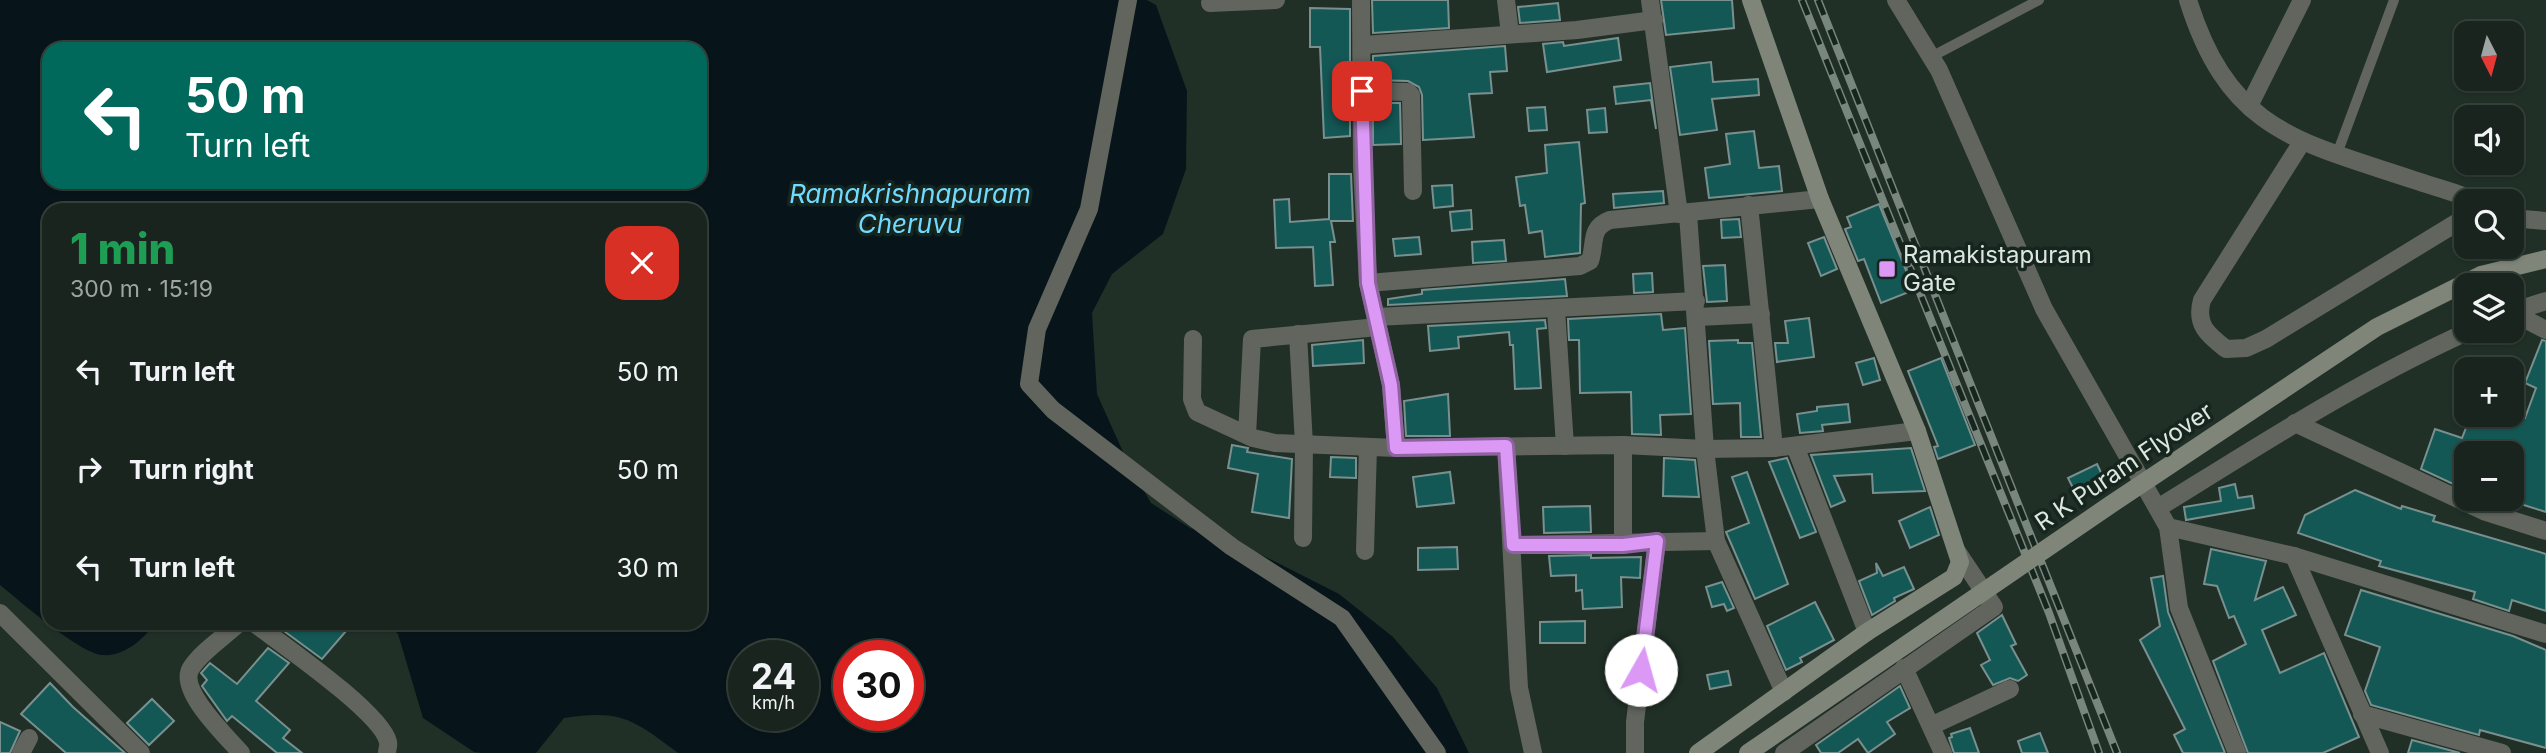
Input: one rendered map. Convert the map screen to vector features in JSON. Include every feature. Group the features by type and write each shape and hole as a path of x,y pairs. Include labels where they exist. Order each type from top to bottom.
{"street":[{"path":"1128,0 1089,209 1037,329 1029,384 1053,410 1232,547 1342,618 1437,753"},
{"path":"1210,3 1276,0"},
{"path":"1361,0 1368,283 1391,385 1396,448"},
{"path":"1506,0 1510,34"},
{"path":"1650,0 1697,309 1706,449 1716,541 1784,692"},
{"path":"1698,753 1867,632 1954,577 1959,562 1917,431 1820,199 1751,0"},
{"path":"1896,0 1931,57 2044,309 2168,527 2179,608 2237,753"},
{"path":"2188,0 2207,53 2249,106 2266,122 2302,142 2454,194"},
{"path":"2249,106 2302,0"},
{"path":"1363,46 1577,30 1654,20"},
{"path":"1362,91 1408,92 1411,95 1413,191"},
{"path":"2302,142 2202,300 2199,314 2201,325 2226,349 2246,348 2266,339 2454,224"},
{"path":"1368,283 1580,266 1590,261 1594,231 1600,224 1820,199"},
{"path":"1749,205 1774,448"},
{"path":"2524,219 2546,220"},
{"name":"R K Puram Flyover","path":"1748,753 2099,512 2377,327 2480,275 2546,259"},
{"path":"2546,301 2511,312 2546,330"},
{"path":"1247,435 1252,339 1377,322 1556,309 1697,309 1761,314"},
{"path":"1556,309 1565,446"},
{"path":"1298,334 1304,445 1303,538"},
{"path":"2158,508 2295,423 2406,359 2454,338"},
{"path":"1193,339 1192,399 1197,412 1247,435 1275,443 1396,448 1623,445 1706,449 1774,448 1917,431"},
{"path":"2295,423 2486,512 2546,531"},
{"path":"1623,445 1623,545"},
{"path":"1506,446 1520,688 1533,753"},
{"path":"1796,446 1867,632"},
{"path":"1365,551 1368,447"},
{"path":"2168,527 2294,556 2546,634"},
{"path":"1513,545 1623,545 1657,541 1716,541"},
{"path":"1635,753 1635,722 1657,541"},
{"path":"1784,753 1994,607 1958,553"},
{"path":"2294,556 2379,753"},
{"path":"0,613 141,753"},
{"path":"232,630 190,669 188,682 193,696 241,753"},
{"path":"263,630 320,673 374,720 388,741 387,753"},
{"path":"1904,668 1933,725 1943,753"},
{"path":"1933,725 2010,689"},
{"path":"2362,713 2502,753"}],"lane":[{"path":"1931,57 2039,0"},
{"path":"2337,154 2394,0"}],"water":[{"name":"Ramakrishnapuram Cheruvu","path":"0,0 1147,0 1156,5 1187,91 1186,169 1163,234 1112,274 1092,313 1097,394 1128,463 1151,503 1190,528 1248,548 1339,594 1393,637 1437,688 1469,753 678,753 638,725 614,716 600,715 564,718 536,753 482,753 474,752 423,718 398,634 394,630 707,630 707,203 42,203 42,619 0,585"},
{"name":"Ramakrishnapuram Cheruvu","path":"57,630 149,630 133,646 110,655 92,652"}],"building":[{"path":"1372,0 1448,0 1449,28 1373,33"},
{"path":"1661,0 1732,0 1734,28 1666,35"},
{"path":"1558,3 1560,20 1520,23 1518,7"},
{"path":"1310,8 1350,9 1350,136 1324,138 1320,47 1310,47"},
{"path":"1618,38 1621,60 1547,72 1543,44 1563,42 1564,46"},
{"path":"1505,46 1507,71 1490,72 1492,93 1469,94 1474,137 1423,140 1422,95 1419,87 1408,81 1373,80 1373,56"},
{"path":"1711,62 1713,82 1758,79 1759,95 1712,99 1717,130 1680,135 1670,67"},
{"path":"1650,83 1656,129 1651,100 1616,104 1614,87"},
{"path":"1373,103 1400,103 1401,144 1373,145"},
{"path":"1545,107 1547,130 1529,131 1527,108"},
{"path":"1605,108 1607,132 1589,133 1587,110"},
{"path":"1754,131 1759,168 1779,166 1782,191 1709,198 1705,168 1730,164 1726,134"},
{"path":"1579,142 1585,203 1581,204 1580,253 1545,257 1542,231 1529,233 1525,205 1520,206 1516,177 1547,173 1545,145"},
{"path":"1329,174 1351,174 1353,221 1331,221 1335,242 1330,242 1333,285 1315,286 1313,247 1276,248 1274,200 1289,199 1290,222 1329,219"},
{"path":"1452,185 1453,206 1434,208 1432,186"},
{"path":"1663,191 1664,203 1614,208 1613,194"},
{"path":"1879,204 1914,290 1881,303 1864,259 1858,261 1845,229 1851,227 1847,217"},
{"path":"1471,210 1472,229 1452,231 1450,212"},
{"path":"1739,219 1741,237 1722,238 1721,220"},
{"path":"1419,237 1421,254 1395,256 1393,239"},
{"path":"1824,237 1837,269 1821,276 1808,243"},
{"path":"1504,240 1506,261 1473,263 1472,242"},
{"path":"1725,265 1727,301 1707,302 1703,266"},
{"path":"1652,273 1653,292 1634,293 1633,274"},
{"path":"1565,279 1567,296 1388,305 1388,299 1422,294 1422,290"},
{"path":"1661,314 1663,330 1685,328 1691,414 1660,415 1661,435 1632,434 1631,392 1580,393 1579,340 1569,340 1568,319"},
{"path":"1809,318 1814,357 1777,362 1775,343 1788,343 1785,321"},
{"path":"1545,320 1546,328 1537,329 1541,388 1515,389 1513,345 1510,345 1509,332 1458,337 1459,348 1430,351 1428,326"},
{"path":"1363,340 1364,363 1313,366 1312,345"},
{"path":"1738,340 1738,343 1752,343 1761,437 1741,437 1740,403 1713,404 1709,341"},
{"path":"2542,340 2546,341 2546,512 2524,505 2524,441 2454,441 2454,484 2421,469 2435,429 2462,438 2466,427 2524,427 2524,418 2536,388 2525,383"},
{"path":"1874,358 1880,380 1863,385 1856,363"},
{"path":"1941,358 1975,445 1938,459 1934,447 1938,446 1908,371"},
{"path":"1448,394 1450,436 1406,436 1404,401"},
{"path":"1848,404 1850,422 1822,425 1823,431 1800,433 1797,414 1817,411 1817,407"},
{"path":"1232,445 1248,448 1247,452 1292,459 1289,518 1252,512 1258,474 1228,468"},
{"path":"1911,448 1925,491 1873,493 1872,474 1834,476 1845,501 1831,507 1811,455"},
{"path":"1331,457 1356,458 1356,478 1330,477"},
{"path":"1664,458 1695,460 1699,497 1663,496"},
{"path":"1787,458 1816,532 1800,538 1769,462"},
{"path":"2097,464 2104,479 2075,492 2068,478"},
{"path":"1450,472 1454,503 1417,507 1413,477"},
{"path":"1747,472 1788,584 1755,599 1726,532 1749,523 1732,477"},
{"path":"2235,484 2238,498 2252,496 2254,508 2186,520 2184,507 2221,501 2219,488"},
{"path":"2355,490 2401,509 2402,506 2435,516 2433,521 2546,554 2546,611 2512,600 2509,611 2473,599 2475,592 2379,566 2381,561 2298,533 2305,515"},
{"path":"1590,506 1591,532 1544,533 1543,507"},
{"path":"1930,507 1939,535 1910,548 1899,521"},
{"path":"1457,547 1458,569 1418,570 1418,548"},
{"path":"2211,549 2266,561 2255,600 2283,587 2296,615 2262,630 2280,673 2324,653 2359,737 2323,753 2248,753 2213,661 2246,644 2234,616 2229,618 2217,586 2204,584"},
{"path":"1591,555 1591,558 1641,557 1640,578 1621,577 1622,607 1583,609 1582,590 1576,591 1576,575 1551,576 1549,556"},
{"path":"1876,563 1883,576 1904,567 1914,589 1894,598 1895,601 1872,615 1859,581 1877,573"},
{"path":"2163,576 2168,612 2225,753 2183,753 2174,735 2185,729 2140,640 2160,626 2151,578"},
{"path":"1722,582 1734,608 1727,611 1724,604 1712,607 1706,587"},
{"path":"2361,590 2513,636 2546,650 2546,748 2480,730 2479,735 2371,705 2365,691 2380,647 2345,635"},
{"path":"1815,602 1834,640 1800,658 1802,662 1786,670 1767,626"},
{"path":"2002,615 2016,644 2011,646 2027,675 2018,681 2010,678 1993,685 1981,665 1990,660 1977,633"},
{"path":"1585,621 1585,643 1540,643 1540,622"},
{"path":"283,630 347,630 322,659"},
{"path":"268,648 289,663 256,701 290,730 283,738 302,753 277,753 232,716 227,721 202,686 207,680 201,673 210,663 237,684"},
{"path":"1728,671 1731,685 1710,689 1707,675"},
{"path":"50,683 125,753 66,753 21,714"},
{"path":"1900,686 1910,708 1887,722 1895,734 1868,753 1858,739 1838,753 1821,753 1816,745"},
{"path":"152,699 174,721 149,745 127,723"},
{"path":"0,722 20,731 10,753 0,753"},
{"path":"1970,728 1979,753 1954,753 1949,738 1952,737 1951,734"},
{"path":"2040,733 2048,753 2022,753 2018,741"},
{"path":"2412,740 2460,753 2408,753"}],"railway":[{"path":"1802,0 2049,613 2099,753"},
{"path":"1818,0 2117,753"}],"place":[{"name":"Ramakistapuram Gate","path":"1887,269"}],"route":[{"path":"1362,91 1362,167 1368,283 1391,385 1396,448 1506,446 1513,545 1623,545 1657,541 1641,670"}]}
